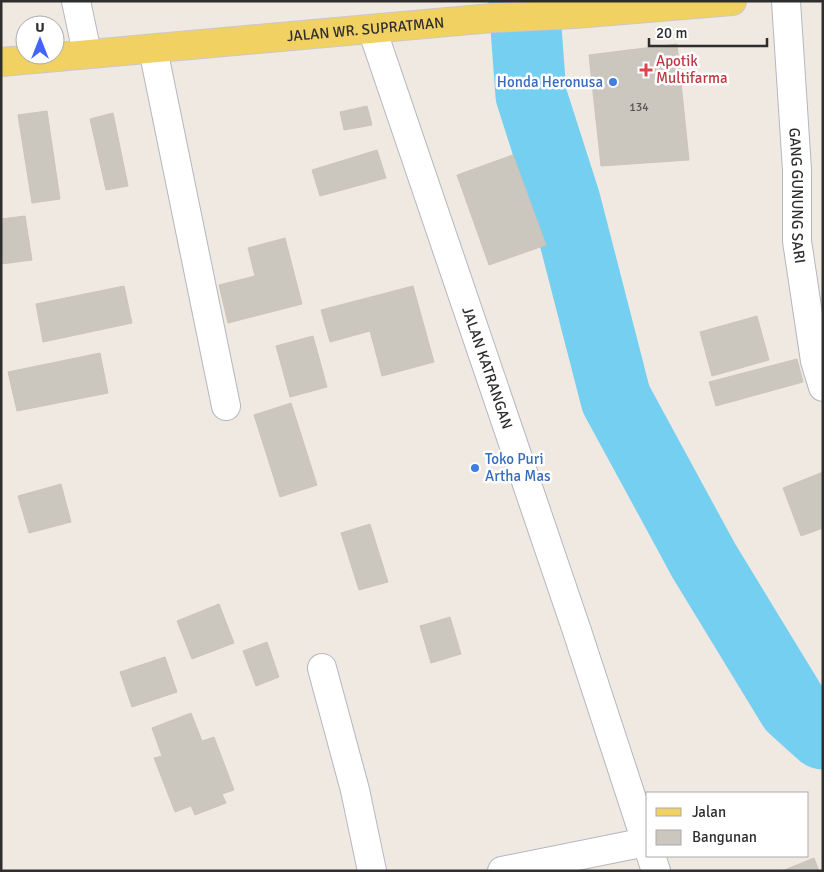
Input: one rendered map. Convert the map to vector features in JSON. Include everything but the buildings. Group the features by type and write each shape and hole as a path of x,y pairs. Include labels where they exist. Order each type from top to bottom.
{"main road":[{"name":"JALAN WR. SUPRATMAN","path":"1,62 492,18 575,14 732,1"}],"street":[{"path":"76,1 87,54"},
{"name":"GANG GUNUNG SARI","path":"786,1 797,170 797,241 813,352 823,387"},
{"name":"JALAN KATRANGAN","path":"372,29 577,631 646,843"},
{"path":"153,49 226,406"},
{"path":"322,668 355,790 372,871"},
{"path":"502,871 646,849"},
{"name":"JALAN KATRANGAN","path":"651,857 656,871"}],"waterway":[{"path":"524,1 531,95 565,201 616,399 704,561 793,707 823,734"}],"place":[{"name":"Apotik Multifarma","path":"646,70"},
{"name":"Honda Heronusa","path":"613,82"},
{"name":"Toko Puri Artha Mas","path":"475,468"}]}
